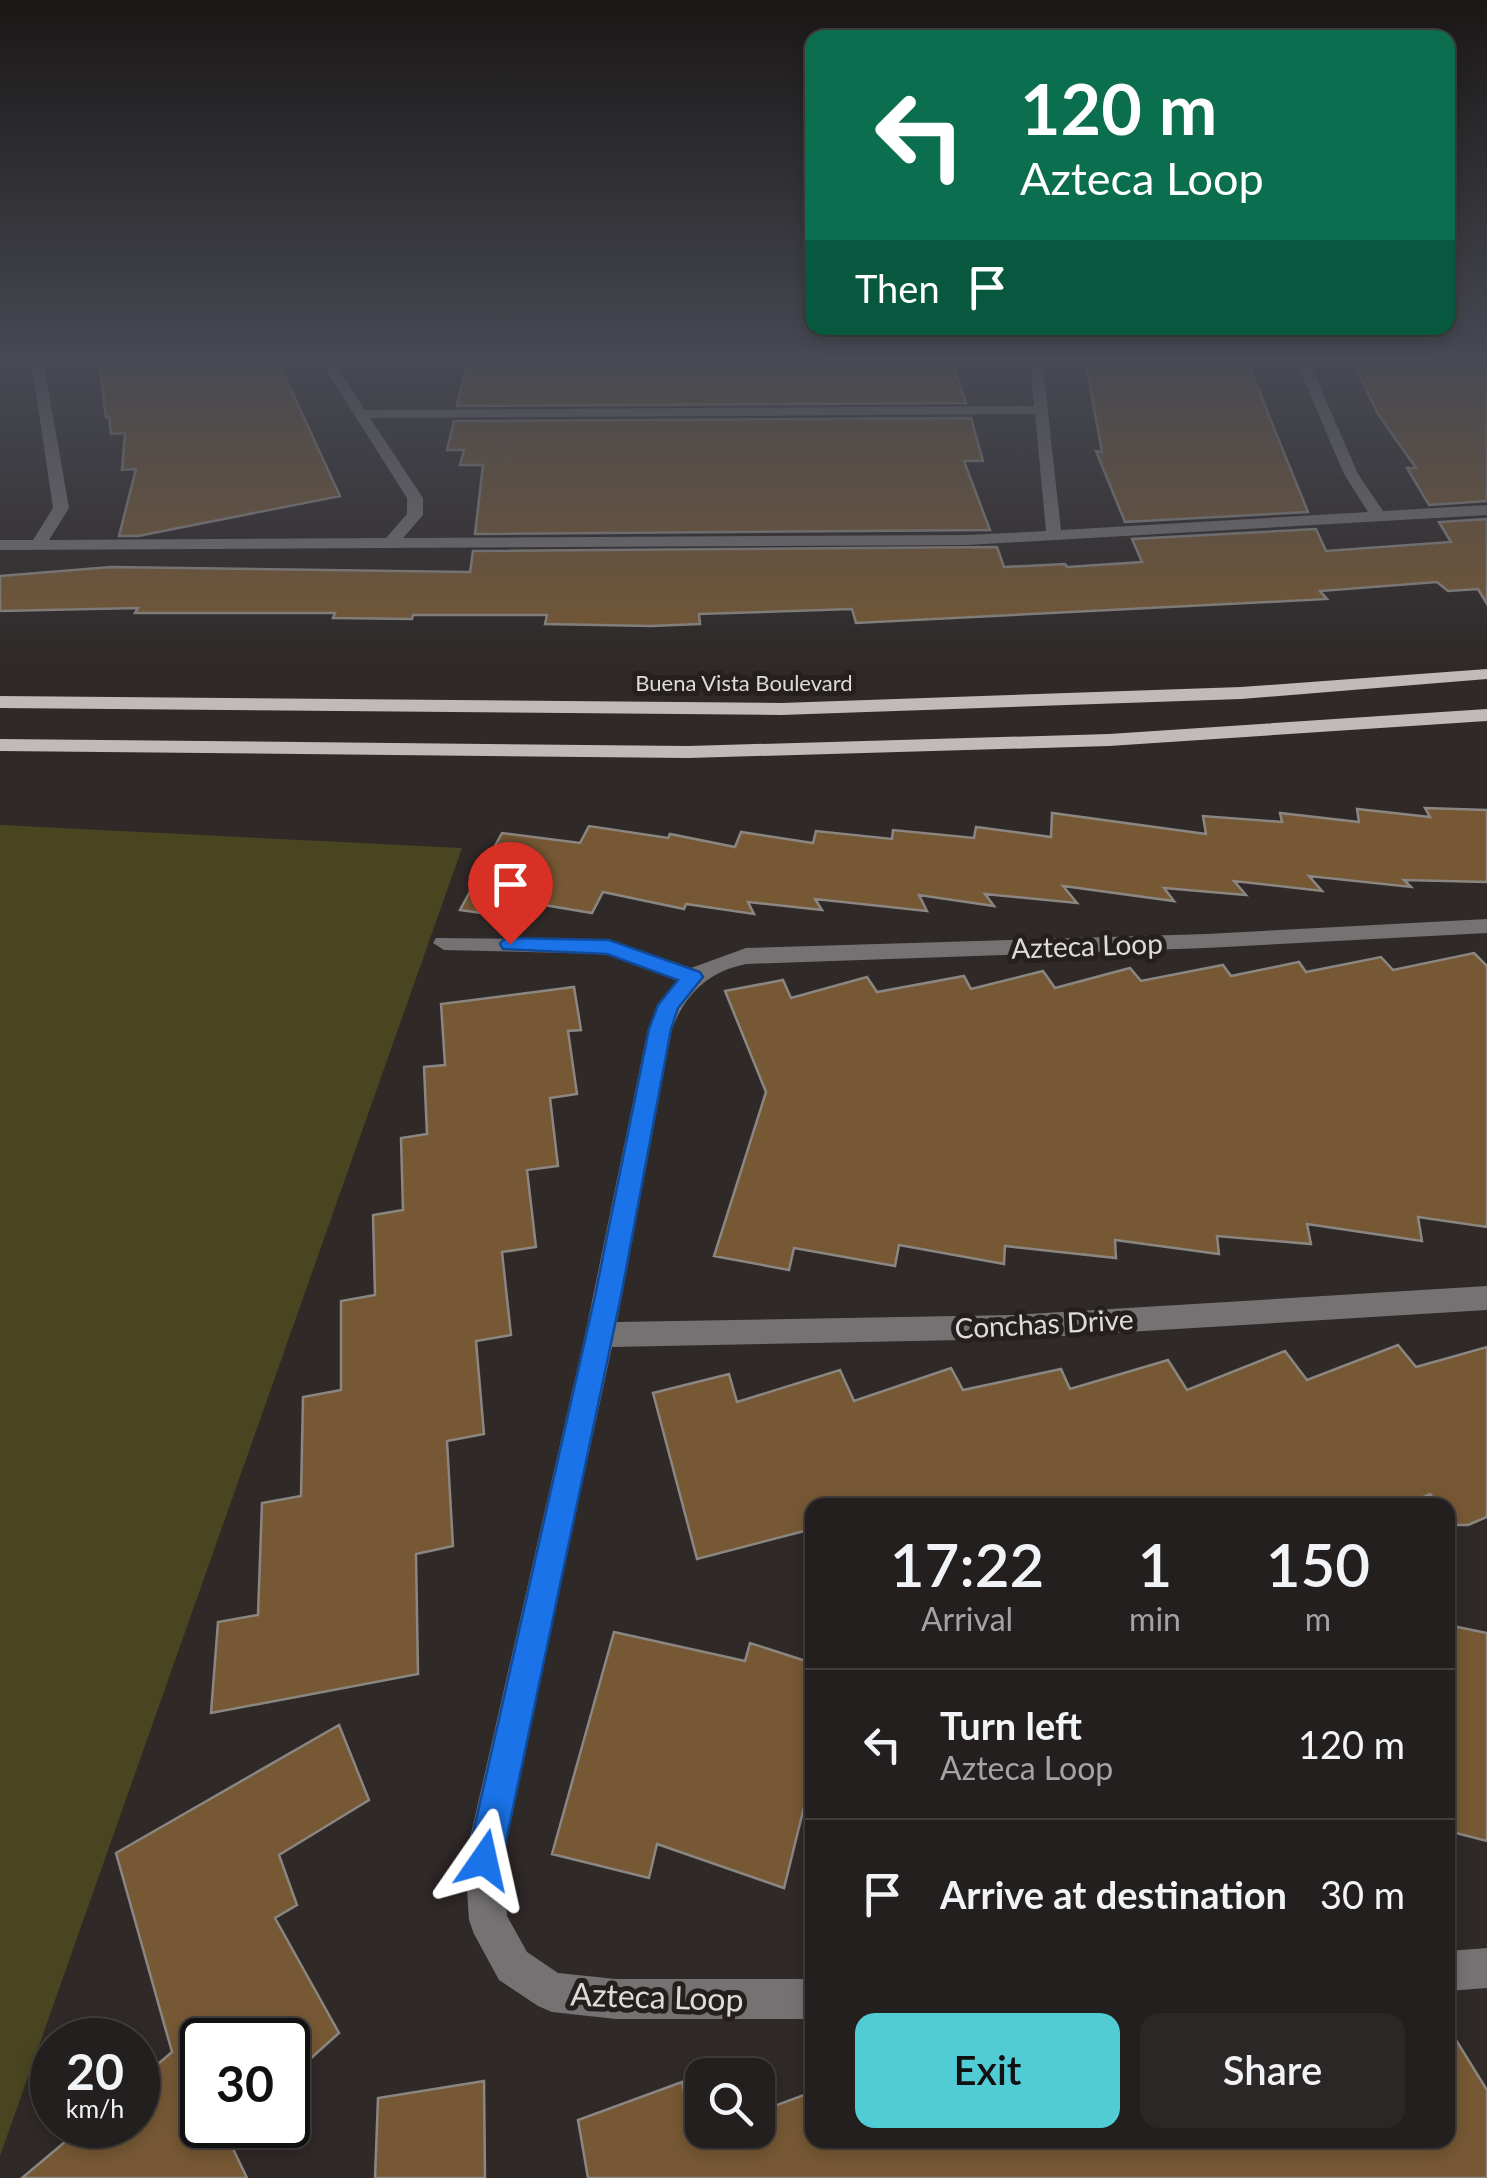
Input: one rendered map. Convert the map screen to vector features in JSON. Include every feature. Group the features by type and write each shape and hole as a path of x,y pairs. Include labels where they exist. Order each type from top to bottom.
{"main road":[{"name":"Buena Vista Boulevard","path":"0,702 781,709 1241,693 1487,674"},
{"path":"0,745 688,752 1108,740 1487,715"}],"street":[{"path":"39,543 61,508 53,461"},
{"path":"388,544 415,514 414,498 389,461"},
{"path":"1046,461 1054,536"},
{"path":"1345,461 1380,518"},
{"path":"0,545 928,540 1487,510"},
{"name":"Azteca Loop","path":"805,1999 616,1998 552,1992 513,1966 488,1920 484,1860 496,1796 600,1334 668,1005 692,977 720,960 746,956 1206,942 1487,926"},
{"path":"444,943 609,947 692,977"},
{"name":"Conchas Drive","path":"600,1334 1012,1326 1487,1298"},
{"path":"1455,1970 1487,1968"}],"shaded area":[{"path":"0,825 462,848 49,2018 30,2018 30,2071 0,2156"}],"building":[{"path":"123,461 324,461 340,496 138,536 119,536 136,469 122,470"},
{"path":"461,461 983,461 964,461 990,530 475,534 483,465 460,465"},
{"path":"1100,461 1287,461 1308,512 1125,522"},
{"path":"1411,461 1487,461 1487,501 1429,505 1407,468 1416,468"},
{"path":"1487,519 1487,604 1478,589 1448,591 1437,582 1320,591 1327,599 856,623 852,609 699,614 700,624 651,626 545,624 547,615 413,615 412,619 333,618 335,613 135,613 138,608 0,611 0,576 111,567 470,572 473,551 997,547 1004,567 1067,567 1142,562 1132,539 1316,529 1326,551 1451,542 1439,522"},
{"path":"1425,808 1487,810 1487,882 1404,880 1411,887 1309,876 1322,891 1234,881 1246,895 1164,888 1174,901 1063,886 1077,903 985,894 994,906 919,895 927,911 815,899 822,910 748,902 754,914 686,904 684,909 603,892 592,913 526,902 518,918 460,910 502,833 580,843 589,826 668,838 670,834 735,847 741,832 813,843 816,831 892,839 893,830 974,838 976,827 1051,837 1052,813 1206,834 1203,816 1282,822 1280,813 1359,822 1357,809 1430,817"},
{"path":"1474,953 1487,966 1487,1227 1418,1217 1422,1241 1307,1224 1311,1244 1217,1236 1219,1254 1115,1240 1116,1258 1005,1246 1004,1264 899,1245 895,1266 794,1248 789,1270 714,1256 766,1092 725,991 783,980 791,998 867,977 877,992 964,976 971,989 1043,971 1055,988 1130,968 1141,981 1223,965 1231,976 1299,962 1306,972 1381,957 1393,970"},
{"path":"574,987 581,1030 568,1031 577,1094 550,1098 558,1166 527,1170 536,1247 502,1252 511,1335 476,1341 484,1434 447,1441 453,1546 416,1554 418,1674 211,1713 218,1622 258,1615 262,1503 301,1496 303,1397 341,1390 341,1301 375,1295 373,1215 403,1210 401,1138 427,1134 424,1067 445,1065 441,1004"},
{"path":"1398,1345 1416,1367 1487,1347 1487,1517 1468,1525 1455,1525 1455,1498 1433,1498 1430,1494 1421,1498 805,1498 805,1531 697,1559 653,1393 729,1374 737,1402 840,1370 854,1401 951,1368 963,1390 1061,1369 1070,1389 1168,1360 1187,1390 1285,1351 1307,1380"},
{"path":"1455,1626 1487,1633 1487,1841 1455,1833"},
{"path":"614,1632 745,1661 750,1643 805,1661 805,1803 784,1888 657,1844 649,1878 552,1854"},
{"path":"339,1725 369,1800 279,1855 297,1905 275,1918 339,2033 310,2059 310,2018 180,2018 180,2148 233,2148 247,2178 22,2178 58,2148 160,2148 160,2062 172,2052 116,1853"},
{"path":"1455,2038 1487,2090 1487,2178 588,2178 578,2120 682,2082 685,2148 775,2148 775,2106 805,2095 805,2148 1455,2148"},
{"path":"484,2081 485,2178 375,2178 378,2098"}],"route":[{"path":"484,1860 608,1296 660,1029 668,1005 692,977 609,947 510,944"}]}
